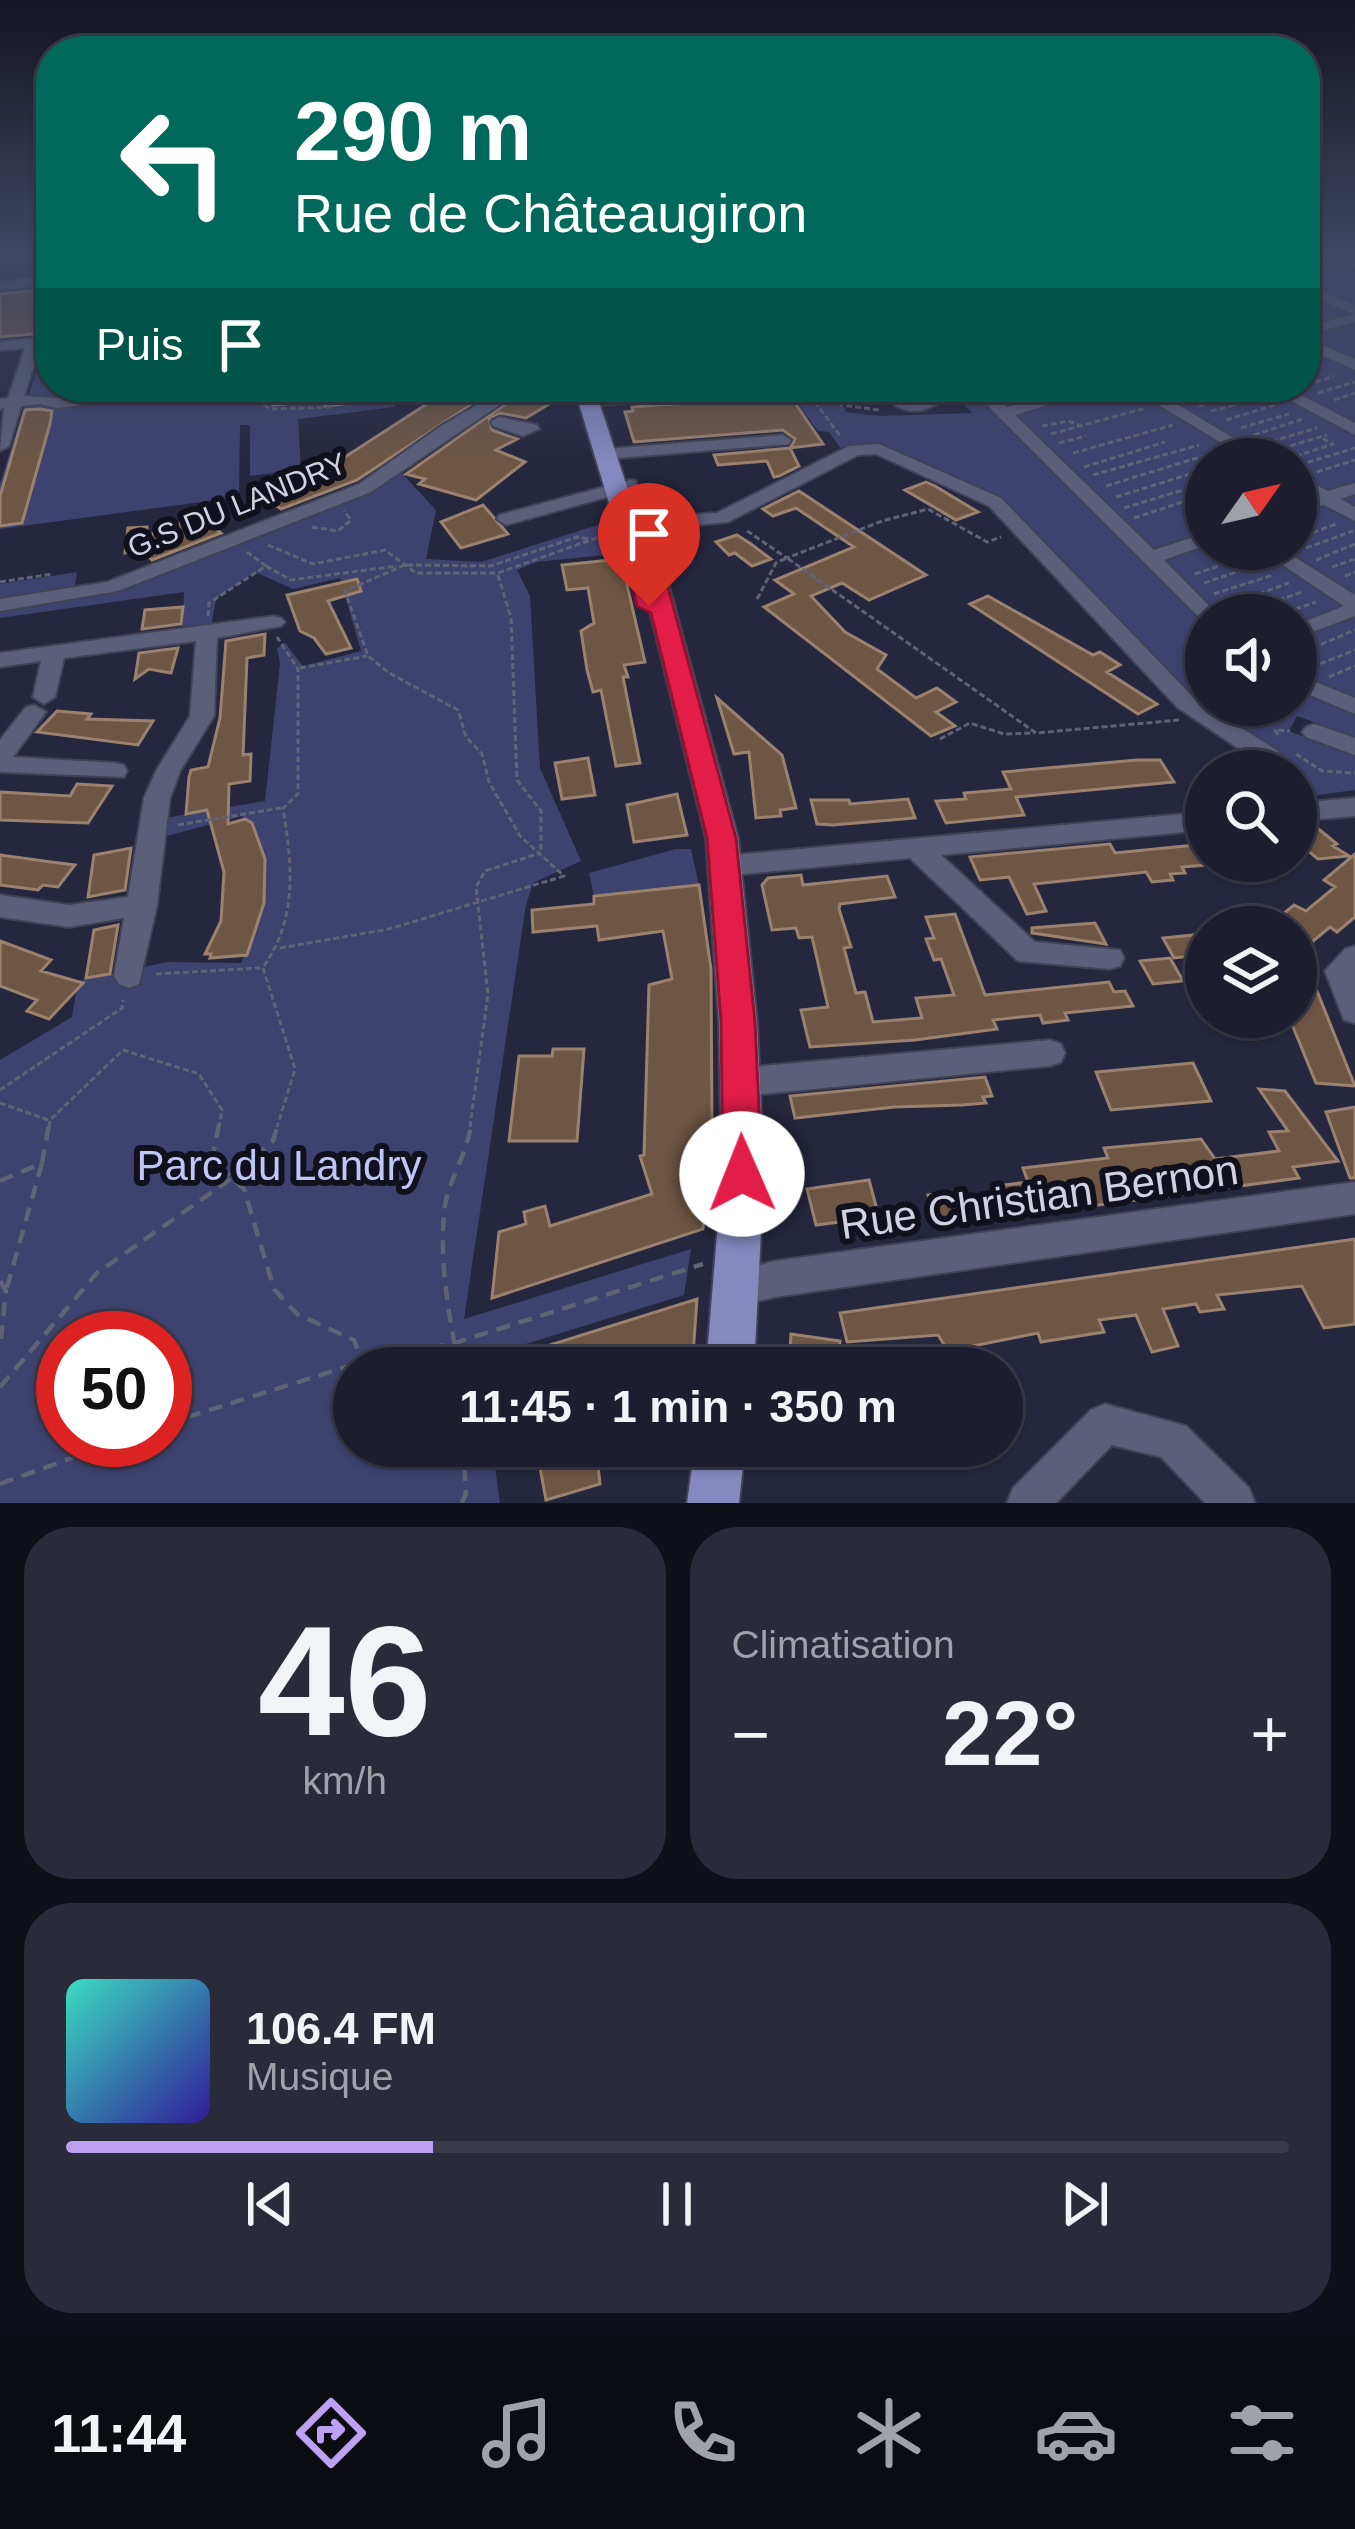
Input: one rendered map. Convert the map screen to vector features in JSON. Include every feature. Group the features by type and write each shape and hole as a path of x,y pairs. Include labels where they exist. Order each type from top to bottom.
{"main road":[{"path":"598,402 709,840 724,866 741,1082 742,1174 731,1347"},
{"path":"712,1503 717,1467"}],"street":[{"path":"0,346 36,342"},
{"path":"1320,349 1355,365"},
{"path":"0,446 7,403 36,353"},
{"path":"7,403 66,402"},
{"name":"G.S DU LANDRY","path":"0,605 111,587 365,488 495,402"},
{"path":"897,404 932,402"},
{"path":"993,402 1095,495 1190,594"},
{"path":"1004,413 1044,402"},
{"path":"1163,402 1221,438"},
{"path":"1303,402 1349,426"},
{"path":"499,422 523,431 531,429"},
{"path":"612,453 783,440"},
{"path":"629,530 722,518 855,450 879,449 972,489 1024,529 1185,698"},
{"path":"506,519 620,488"},
{"path":"1317,501 1355,488"},
{"path":"1317,493 1355,514"},
{"path":"1151,558 1185,546"},
{"path":"0,660 207,633 276,630"},
{"path":"129,976 152,829 168,771 202,716 207,633"},
{"path":"54,652 39,705 0,760 116,771"},
{"path":"1317,688 1355,707"},
{"path":"1221,726 1258,750"},
{"path":"1314,732 1355,747"},
{"path":"1317,806 1355,807"},
{"path":"724,866 1185,823"},
{"path":"916,848 1028,953 1110,958"},
{"path":"0,905 69,916 143,905"},
{"path":"1355,957 1339,971 1355,1011"},
{"path":"741,1082 1050,1053"},
{"name":"Rue Christian Bernon","path":"735,1273 775,1279 1355,1198"},
{"path":"1028,1503 1105,1424 1172,1440 1234,1503"}],"path":[{"path":"1320,388 1334,376"},
{"path":"1320,395 1355,382"},
{"path":"265,402 270,409 332,407"},
{"path":"816,402 855,450"},
{"path":"837,402 848,408 891,410 897,404"},
{"path":"1042,450 1081,426 1163,402"},
{"path":"1221,402 1223,438"},
{"path":"1225,438 1303,402"},
{"path":"1227,438 1288,424 1303,402"},
{"path":"1225,438 1303,402"},
{"path":"1271,419 1288,424"},
{"path":"1042,450 1069,421 1081,426"},
{"path":"1233,438 1349,426"},
{"path":"1272,438 1320,437 1349,426"},
{"path":"1042,450 1086,436"},
{"path":"1317,449 1333,444 1320,437"},
{"path":"1042,450 1185,441"},
{"path":"1042,450 1165,442"},
{"path":"1317,459 1355,448"},
{"path":"1095,495 1185,456"},
{"path":"1095,495 1185,456"},
{"path":"1317,472 1355,460"},
{"path":"1095,495 1185,474"},
{"path":"1095,495 1185,485"},
{"path":"620,488 629,530"},
{"path":"1120,526 1185,502"},
{"path":"757,599 776,563 882,520 928,509 987,542 1024,529"},
{"path":"314,520 316,531 342,530 351,520 343,510"},
{"path":"1317,530 1335,524"},
{"path":"1250,594 1306,575 1355,530"},
{"path":"747,531 1036,733"},
{"path":"241,536 266,566 291,580 405,565 491,566 578,537 592,539 498,573 416,573 405,565 385,550 313,564 241,536"},
{"path":"1273,594 1355,544"},
{"path":"280,948 389,929 564,876 520,836 489,782 482,754 466,737 458,710 368,656 345,591 405,565"},
{"path":"207,633 209,603 266,566"},
{"path":"498,573 511,618 517,780 541,811 542,852"},
{"path":"0,582 52,574"},
{"path":"1179,585 1306,575"},
{"path":"1179,585 1306,575"},
{"path":"1250,594 1306,575"},
{"path":"152,829 283,808 298,794 298,668 276,630"},
{"path":"1317,646 1355,631"},
{"path":"1317,668 1355,650"},
{"path":"298,668 368,656"},
{"path":"940,739 970,723 1004,734 1185,720"},
{"path":"1314,732 1275,730 1282,746 1322,771 1355,773"},
{"path":"129,976 263,968 280,948 294,875 283,808"},
{"path":"458,1347 446,1294 445,1202 467,1153 488,994 476,886 485,871 542,852"},
{"path":"0,1387 98,1273 232,1178 273,1142 295,1070 263,968"},
{"path":"0,1090 122,1008"},
{"path":"0,1348 6,1291 50,1120 123,1050 199,1074 222,1110 212,1160 244,1189 274,1289 297,1314 354,1340 357,1347"},
{"path":"0,1103 50,1120"},
{"path":"0,1181 41,1163"},
{"path":"434,1347 735,1273"},
{"path":"0,1281 6,1291"},
{"path":"192,1416 333,1371"},
{"path":"0,1484 47,1467"},
{"path":"462,1503 465,1467"}],"green space":[{"path":"1320,324 1355,324 1355,737 1317,723 1317,594 1185,594 1185,692 1006,502 889,450 844,453 829,432 818,431 797,402 841,402 846,412 879,416 972,413 962,402 1320,402"},
{"path":"36,372 36,402 400,402 394,407 298,419 301,470 250,476 250,425 240,425 239,497 0,529 0,483"},
{"name":"Parc du Landry","path":"397,468 436,510 426,559 481,562 607,522 614,554 536,562 517,570 530,596 540,768 581,861 533,883 526,905 464,1319 691,1249 684,1295 516,1347 333,1347 333,1467 495,1467 500,1503 0,1503 0,1060 72,1017 78,981 167,962 241,963 255,926 261,889 257,853 242,816 155,839 159,819 265,801 280,664 277,648 285,643 303,666 361,651 340,578 293,589 255,572 216,599 211,627 182,631 184,592 0,618 0,584 77,572 73,598 104,594"},
{"path":"1233,726 1292,726 1289,731 1355,756 1355,790 1317,795 1317,750 1266,750"},
{"path":"691,849 699,885 594,896 589,873"}],"building":[{"path":"0,324 36,324 36,334 0,337"},
{"path":"430,402 475,402 357,480 281,509 262,495 308,481"},
{"path":"509,402 553,402 526,418 500,413 489,418 492,430 517,439 496,450 525,462 476,500 419,484 425,479 406,474"},
{"path":"794,402 823,444 790,448 795,439 783,430 634,442 625,412 633,411 632,407"},
{"path":"25,410 52,411 50,424 22,523 0,526 0,496"},
{"path":"790,448 799,466 774,477 767,461 718,465 714,455"},
{"path":"926,482 978,512 956,520 905,490"},
{"path":"799,491 926,575 869,600 842,583 811,596 845,632 886,655 877,669 916,698 937,688 956,702 936,712 955,726 931,736 764,607 794,594 775,580 854,547 796,508 773,516 763,509"},
{"path":"483,505 508,534 461,548 441,522"},
{"path":"200,516 221,533 152,560 142,550 125,553 128,528 147,527 146,536"},
{"path":"686,531 689,563 682,565 679,554 666,555 660,533"},
{"path":"737,535 771,559 752,566 735,553 729,555 716,542"},
{"path":"621,559 645,662 624,665 628,677 623,677 640,763 616,766 601,690 593,692 587,670 581,631 594,623 588,588 567,590 562,565"},
{"path":"357,579 361,591 328,601 351,648 326,654 314,638 300,631 287,595"},
{"path":"988,596 1093,655 1100,652 1120,665 1107,672 1157,704 1138,714 970,604"},
{"path":"183,607 181,624 142,629 145,610"},
{"path":"265,634 264,655 247,658 243,755 251,754 250,781 229,784 228,824 245,819 252,823 265,859 264,903 247,955 210,958 211,954 205,954 221,921 224,872 207,810 186,814 189,777 191,770 208,767 220,718 226,641"},
{"path":"178,648 171,673 149,669 135,679 139,653"},
{"path":"717,698 782,755 796,808 780,810 781,816 756,818 749,752 734,754"},
{"path":"57,711 91,714 87,719 153,721 138,745 37,732"},
{"path":"588,758 595,795 562,799 555,763"},
{"path":"1160,760 1174,782 1016,797 1024,815 946,823 936,801 1011,789 1003,772"},
{"path":"77,784 112,786 88,823 0,820 0,792 70,796"},
{"path":"677,794 687,835 634,842 627,805"},
{"path":"908,799 915,818 833,825 817,824 811,800 849,800 850,804"},
{"path":"1317,828 1349,856 1317,858"},
{"path":"1110,844 1115,853 1185,846 1185,873 1152,882 1146,872 1034,884 1046,911 1027,914 1009,877 980,880 970,857"},
{"path":"131,848 125,890 88,897 94,855"},
{"path":"1355,854 1355,917 1337,932 1330,927 1317,938 1317,906 1312,906 1335,887 1324,880"},
{"path":"0,855 75,865 58,887 43,885 38,890 0,885"},
{"path":"801,875 803,885 887,876 895,897 840,904 839,909 851,947 844,948 856,993 865,992 873,1022 922,1018 916,998 954,995 941,959 934,960 926,939 934,938 926,917 955,914 985,995 1109,982 1114,992 1125,991 1133,1006 1065,1013 1068,1020 1043,1023 1040,1015 993,1020 997,1029 915,1040 810,1047 801,1010 828,1007 812,937 799,938 796,928 772,930 762,885 768,878"},
{"path":"699,885 711,969 712,1135 703,1229 492,1298 499,1232 526,1224 524,1212 545,1206 550,1226 652,1194 640,1156 644,1155 649,985 672,979 663,931 599,940 597,926 533,932 532,910 594,904 594,896"},
{"path":"1095,923 1106,944 1032,933 1032,928"},
{"path":"118,925 110,974 86,978 94,930"},
{"path":"1185,936 1185,957 1174,958 1163,938"},
{"path":"0,941 51,960 41,971 83,983 49,1019 27,1011 37,1000 0,986"},
{"path":"1170,958 1183,981 1153,984 1140,961"},
{"path":"1317,991 1355,1086 1316,1083 1298,1038 1317,1038"},
{"path":"553,1049 584,1049 577,1141 509,1141 519,1056 552,1056"},
{"path":"1193,1063 1211,1101 1111,1110 1096,1072"},
{"path":"985,1077 992,1096 983,1097 986,1103 795,1118 790,1096"},
{"path":"1259,1089 1285,1091 1338,1161 1293,1167 1299,1178 1008,1217 997,1186 1028,1182 1023,1168 1108,1158 1104,1148 1201,1139 1215,1159 1279,1151 1269,1132 1288,1131"},
{"path":"1355,1107 1355,1178 1350,1178 1326,1112"},
{"path":"869,1180 879,1217 816,1225 807,1189"},
{"path":"962,1191 973,1222 938,1227 928,1195"},
{"path":"1355,1239 1355,1324 1324,1328 1302,1286 1217,1295 1224,1309 1200,1312 1196,1304 1163,1309 1178,1346 1152,1352 1136,1315 1099,1320 1104,1332 1041,1342 1038,1333 954,1347 945,1346 938,1335 847,1342 840,1313"},
{"path":"697,1299 694,1347 544,1347"},
{"path":"791,1334 840,1341 840,1347 790,1347"},
{"path":"540,1467 598,1467 600,1484 546,1500"}],"route":[{"path":"649,606 629,533 634,525 642,532 722,838 727,939 738,1022 742,1174"}]}
